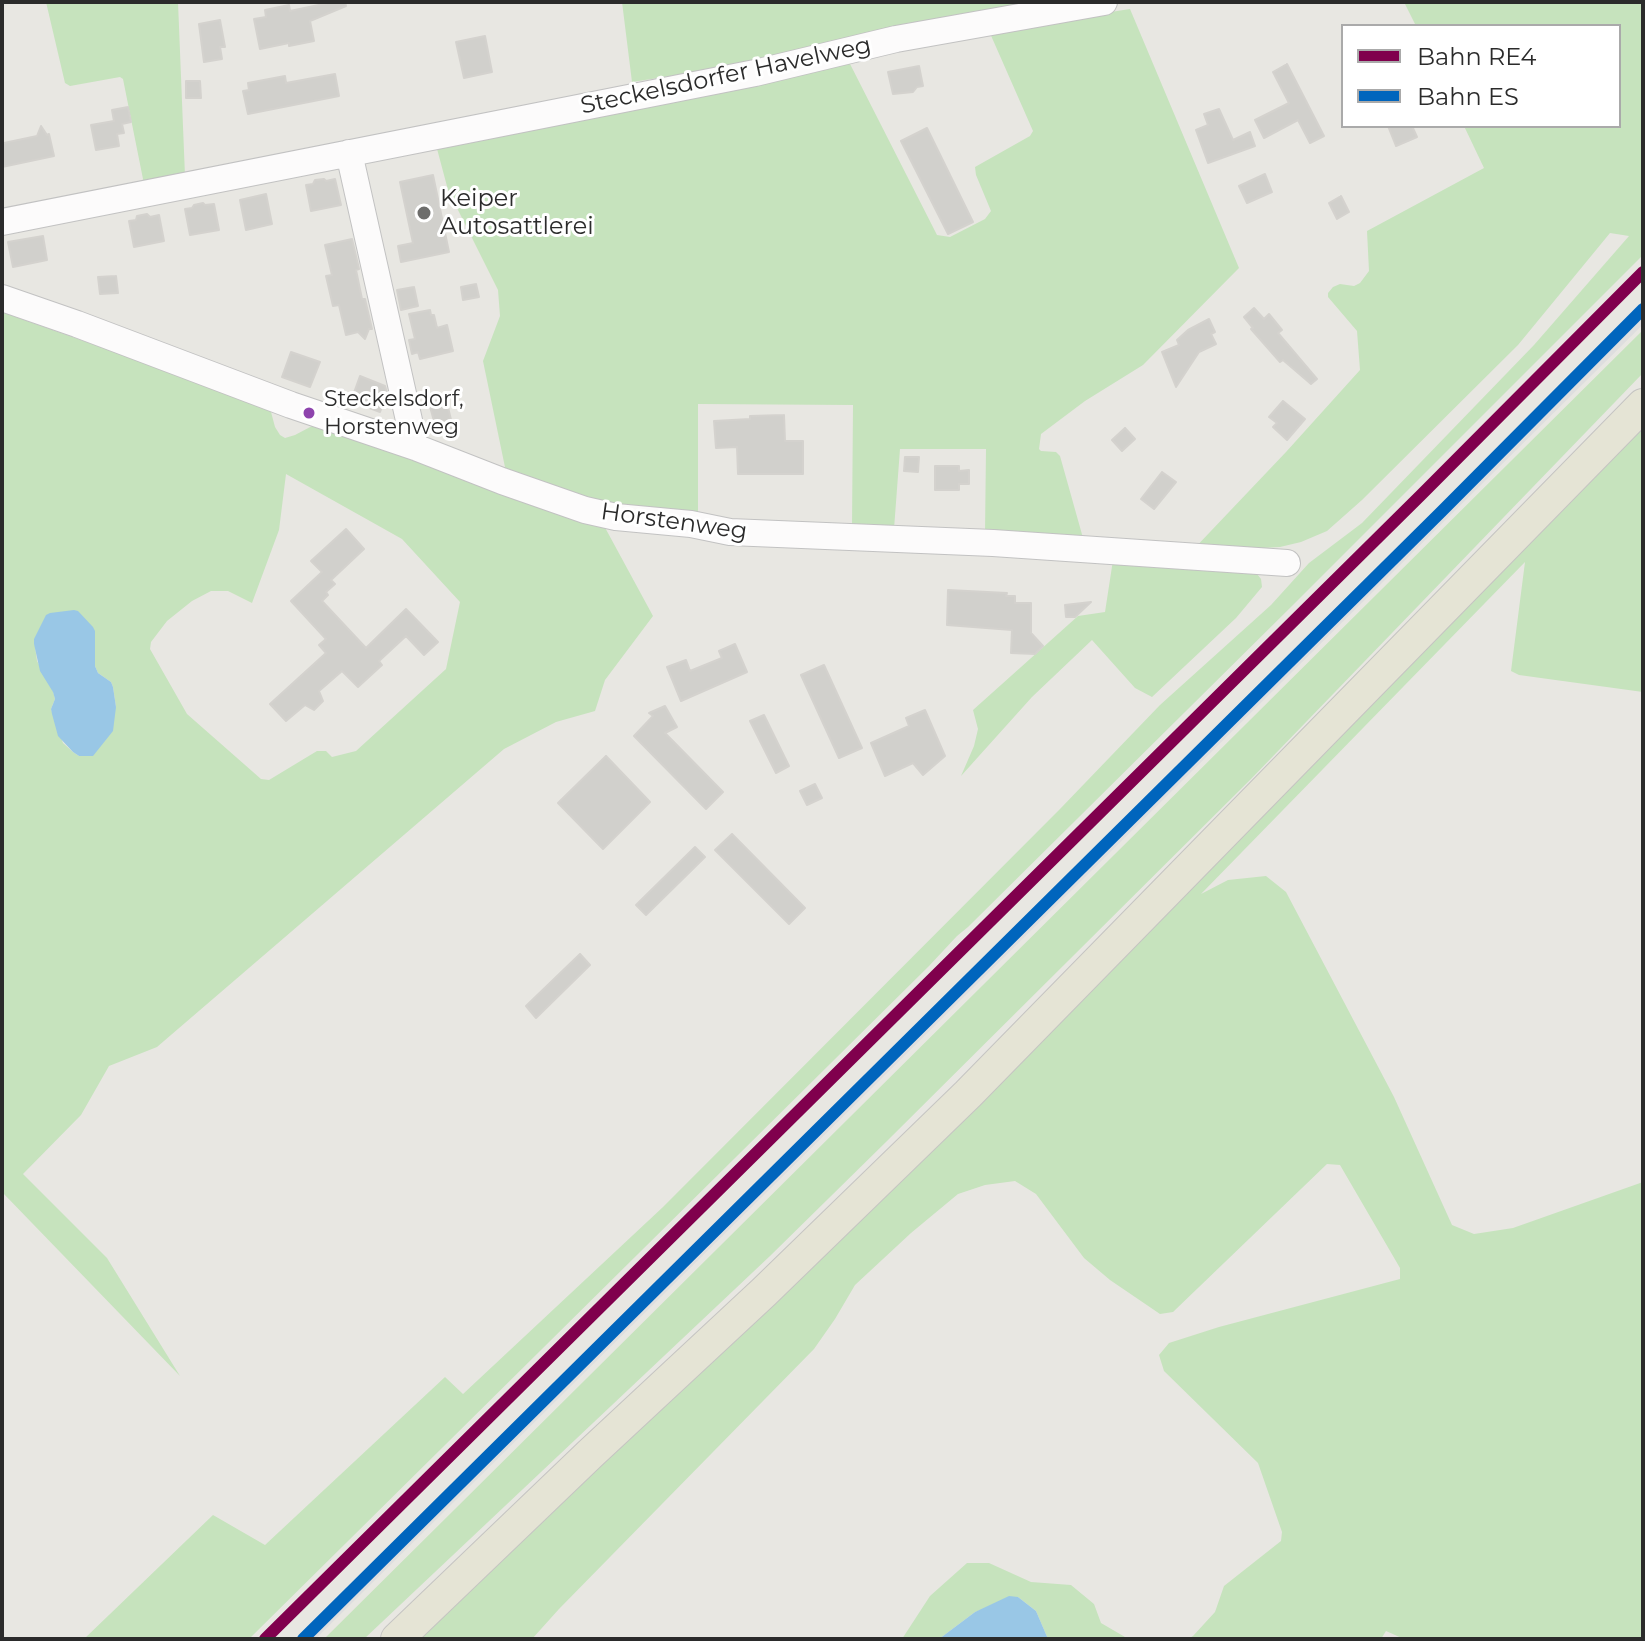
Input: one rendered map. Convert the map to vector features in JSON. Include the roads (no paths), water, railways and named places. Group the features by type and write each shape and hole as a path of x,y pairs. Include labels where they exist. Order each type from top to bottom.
{"main road":[{"path":"397,1639 776,1281 957,1105 1643,405"}],"street":[{"name":"Steckelsdorfer Havelweg","path":"2,222 755,73 896,39 1104,2"},
{"path":"349,153 415,447"},
{"name":"Horstenweg","path":"2,298 502,481 585,510 616,517 691,524 730,532 993,543 1287,563"}],"water":[{"path":"74,610 95,631 95,666 98,673 111,682 116,707 113,731 93,756 79,756 58,736 51,709 55,699 40,671 34,644 46,615"},
{"path":"1009,1596 1018,1597 1036,1611 1048,1639 939,1639 975,1612"}],"railway":[{"path":"312,1639 1643,321"}],"rail line":[{"name":"RE4","path":"265,1639 1643,272"},
{"name":"ES","path":"303,1639 1643,309"}],"place":[{"name":"Keiper Autosattlerei","path":"424,213"},
{"name":"Steckelsdorf, Horstenweg","path":"309,413"}]}
